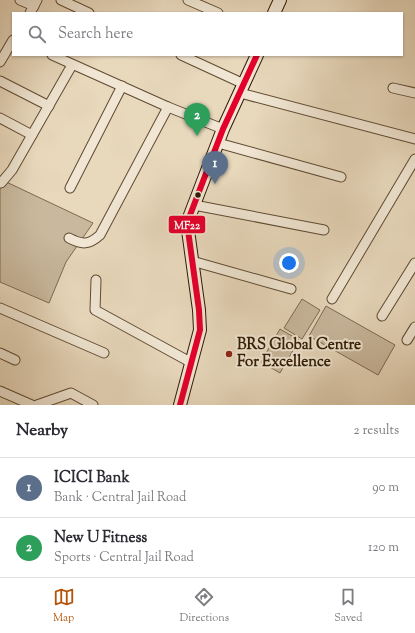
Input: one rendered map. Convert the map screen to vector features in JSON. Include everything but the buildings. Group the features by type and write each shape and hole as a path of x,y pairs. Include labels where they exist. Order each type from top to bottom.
{"main road":[{"path":"274,12 280,0"},
{"path":"180,405 200,330 199,310 187,223 223,129 257,56"}],"street":[{"path":"20,0 34,6"},
{"path":"61,0 87,12"},
{"path":"188,0 216,12"},
{"path":"0,62 12,42"},
{"path":"54,56 168,107 223,129"},
{"path":"184,56 242,88 415,139"},
{"path":"1,183 12,170 72,65"},
{"path":"0,81 49,106"},
{"path":"70,188 122,86"},
{"path":"393,88 415,93"},
{"path":"70,238 80,244 91,243 100,235 168,107"},
{"path":"0,118 32,135"},
{"path":"218,143 341,177"},
{"path":"332,299 415,158"},
{"path":"194,205 324,230"},
{"path":"192,261 291,289"},
{"path":"382,316 415,263"},
{"path":"96,280 95,310 192,363"},
{"path":"0,308 104,353"},
{"path":"407,340 415,328"},
{"path":"0,353 15,360"},
{"path":"0,391 32,405"},
{"path":"37,405 71,393 93,405"}],"shaded area":[{"path":"0,179 93,223 66,262 49,303 0,282"},
{"path":"302,299 320,310 302,339 284,328"},
{"path":"326,306 395,345 378,375 309,336"},
{"path":"280,329 299,340 280,373 261,362"}],"transit line":[{"name":"MF22","path":"180,405 200,330 199,310 187,223 223,129 257,56"}],"place":[{"name":"New U Fitness","path":"197,136"},
{"name":"ICICI Bank","path":"215,184"},
{"name":"BRS Global Centre For Excellence","path":"229,354"}]}
